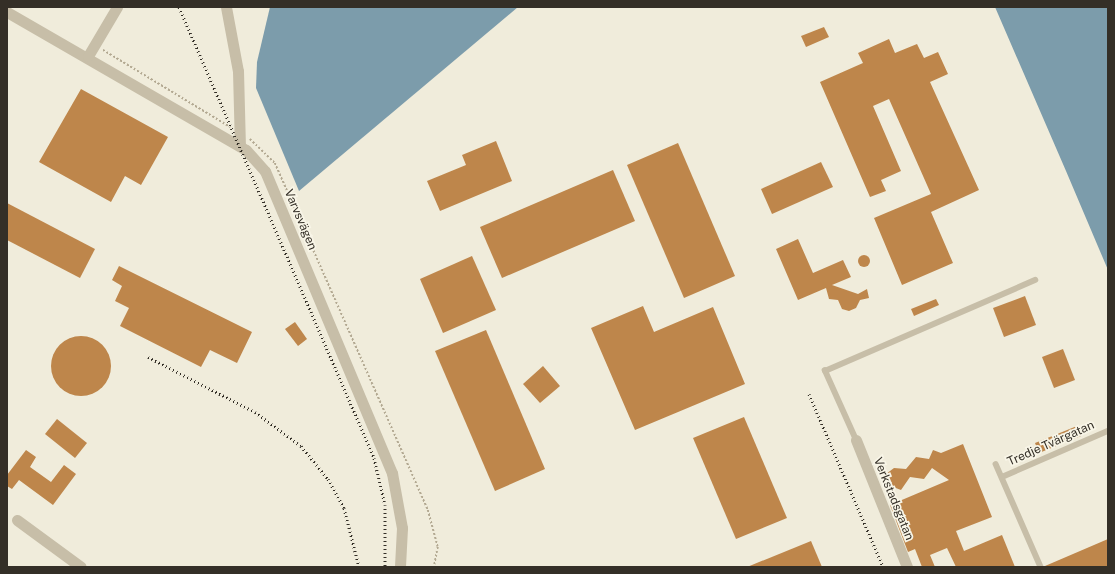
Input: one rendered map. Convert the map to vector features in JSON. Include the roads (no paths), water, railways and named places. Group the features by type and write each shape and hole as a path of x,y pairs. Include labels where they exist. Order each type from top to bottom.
{"street":[{"path":"88,56 117,7"},
{"path":"226,7 238,71 240,146"},
{"name":"Varvsvägen","path":"7,12 88,56 240,146 254,156 265,171 392,473 402,528 400,567"},
{"name":"Verkstadsgatan","path":"856,440 907,567"},
{"path":"17,520 81,567"}],"lane":[{"path":"856,440 825,371 1035,280"},
{"name":"Tredje Tvärgatan","path":"1002,477 1108,431"},
{"path":"996,464 1041,567"}],"water":[{"path":"270,7 518,7 299,191 256,88 257,62"},
{"path":"995,7 1108,7 1108,270 1066,171"}],"railway":[{"path":"179,7 374,458 385,505 385,567"},
{"path":"148,357 255,412 301,446 328,479 344,508 359,567"},
{"path":"809,394 883,567"}]}
